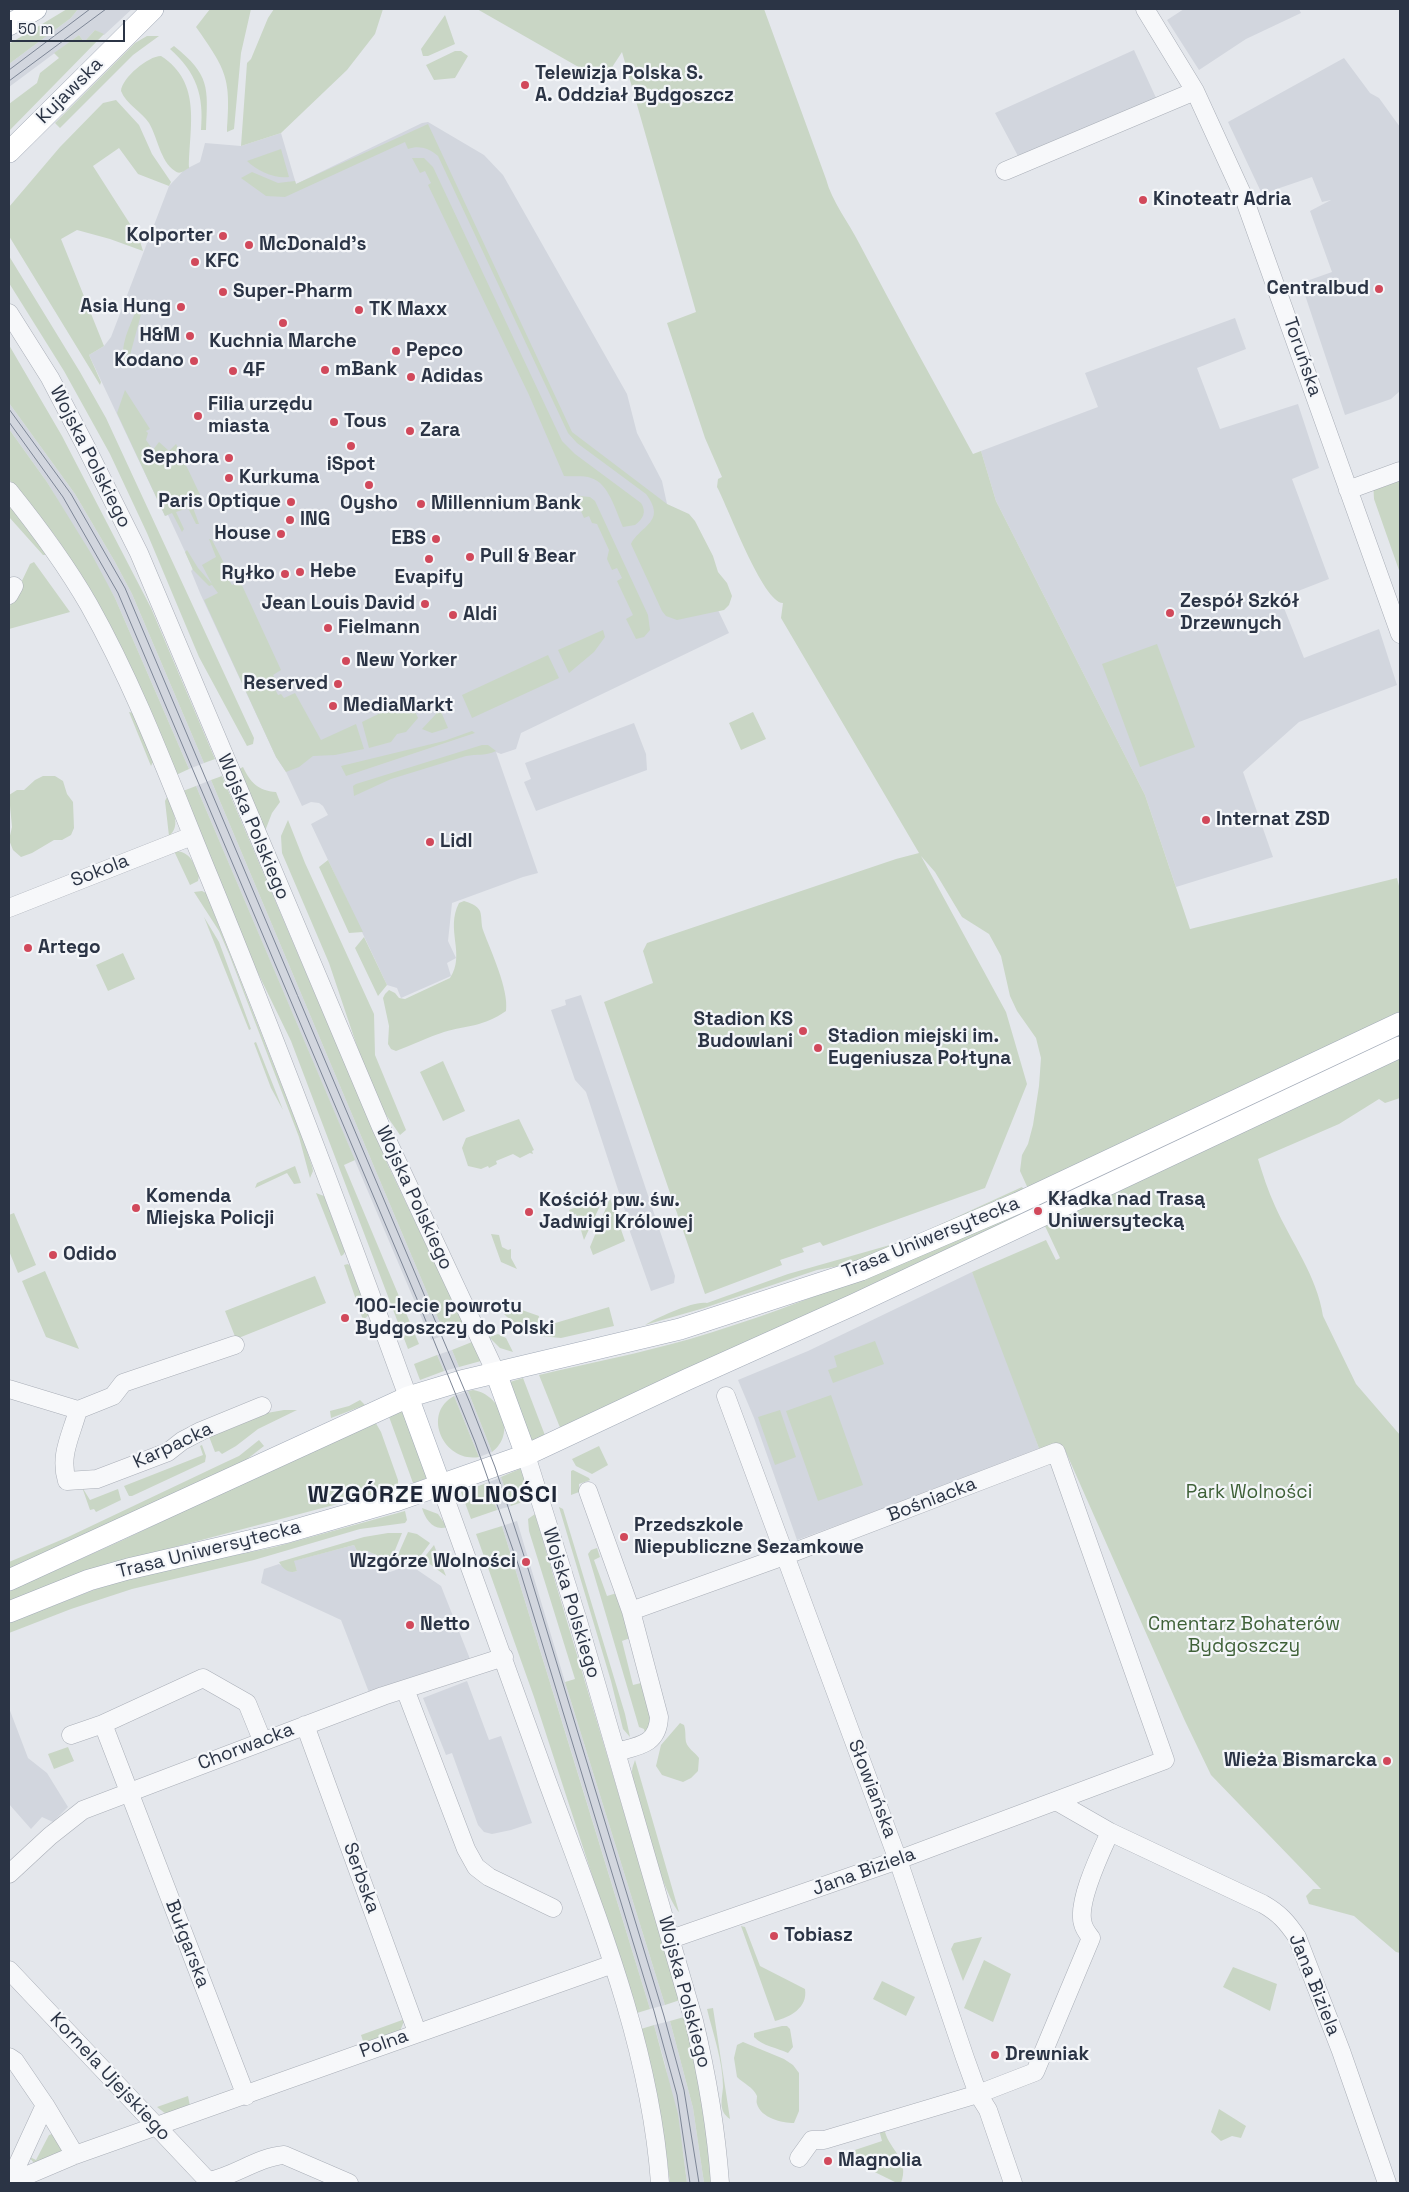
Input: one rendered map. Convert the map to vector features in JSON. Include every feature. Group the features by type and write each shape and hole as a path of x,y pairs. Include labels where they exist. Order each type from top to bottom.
{"main road":[{"path":"9,25 36,9"},
{"name":"Kujawska","path":"9,152 153,9"},
{"name":"Trasa Uniwersytecka","path":"9,1580 408,1397 461,1381 680,1329 861,1270 996,1213 1400,1023"},
{"name":"Trasa Uniwersytecka","path":"9,1612 88,1580 288,1532 441,1486 526,1455 855,1304 1400,1047"},
{"name":"Wojska Polskiego","path":"496,1373 526,1455"},
{"path":"408,1397 441,1486"}],"street":[{"name":"Toruńska","path":"1144,9 1195,91 1254,222 1400,634"},
{"path":"1005,170 1195,91"},
{"name":"Wojska Polskiego","path":"9,313 50,378 139,554 381,1127 496,1373"},
{"path":"1348,490 1400,471"},
{"path":"9,491 69,573 106,637 136,702 252,983 408,1397"},
{"name":"Sokola","path":"9,908 192,836"},
{"path":"9,1389 78,1410 113,1396 123,1383 235,1345"},
{"name":"Słowiańska","path":"726,1396 898,1860 978,2094 988,2110 1013,2183"},
{"name":"Karpacka","path":"78,1410 64,1454 63,1468 68,1482 74,1479 97,1478 168,1452 201,1431 262,1406"},
{"name":"Bośniacka","path":"631,1611 784,1556 1056,1452 1165,1760"},
{"name":"Wojska Polskiego","path":"526,1455 578,1621 694,2021 708,2081 716,2128 720,2183"},
{"path":"441,1486 613,1964 630,2019 651,2113 660,2183"},
{"path":"588,1491 631,1611 657,1706 659,1727 656,1734 646,1743 616,1752"},
{"name":"Chorwacka","path":"9,1874 83,1810 262,1740 405,1689 504,1657"},
{"path":"71,1735 103,1724 203,1678 248,1703 262,1740"},
{"path":"405,1689 466,1848 476,1867 488,1877 553,1908"},
{"name":"Bułgarska","path":"103,1724 246,2096"},
{"name":"Serbska","path":"305,1725 417,2032"},
{"name":"Jana Biziela","path":"671,1940 898,1860 1165,1760"},
{"name":"Jana Biziela","path":"1056,1802 1110,1832 1263,1904 1279,1913 1287,1921 1297,1937 1341,2050 1387,2183"},
{"path":"799,2158 812,2140 824,2140 978,2094 1035,2072 1091,1938 1082,1924 1082,1910 1091,1875 1110,1832"},
{"name":"Polna","path":"10,2182 75,2155 246,2096 417,2032 613,1964"},
{"name":"Kornela Ujejskiego","path":"9,1970 210,2182"},
{"path":"9,2057 15,2061 45,2104 75,2155"},
{"path":"10,2182 45,2104"},
{"path":"210,2182 226,2178 273,2156 284,2155 349,2183"}],"shaded area":[{"path":"78,9 132,9 104,35 95,30 84,42 79,35 9,87 9,64 71,18"},
{"path":"1184,9 1299,9 1301,13 1246,39 1199,70 1167,20"},
{"path":"1134,50 1157,100 1018,156 995,113"},
{"path":"1344,58 1370,93 1379,98 1400,127 1400,391 1391,399 1345,415 1301,283 1332,272 1310,211 1331,200 1322,202 1312,177 1262,194 1228,122"},
{"path":"428,122 484,155 503,175 627,394 637,433 662,481 667,504 729,633 521,733 516,749 501,754 496,752 538,873 452,903 448,941 456,958 447,963 451,976 401,998 397,988 387,985 311,824 328,815 319,803 311,802 302,806 286,772 276,757 200,593 191,571 193,569 168,515 165,516 89,355 104,346 111,337 169,186 184,170 200,162 205,143 241,146 281,133 296,184 422,123"},
{"name":"Zespół Szkół Drzewnych","path":"1235,318 1246,349 1197,368 1220,429 1298,404 1319,468 1292,479 1329,579 1280,598 1304,658 1379,629 1397,685 1299,722 1243,772 1273,857 1176,887 1145,795 996,501 981,451 1098,407 1085,373"},
{"path":"9,403 75,494 115,562 132,594 204,763 189,769 115,598 47,482 9,429"},
{"path":"634,723 646,754 647,770 536,811 524,782 531,779 525,763"},
{"path":"211,780 445,1335 431,1340 196,786"},
{"path":"581,995 675,1276 674,1283 651,1291 623,1212 625,1211 586,1092 575,1080 551,1010 566,1005 565,1000"},
{"path":"972,1272 995,1327 1040,1451 797,1540 754,1418 738,1380 808,1351"},
{"path":"452,1350 459,1367 444,1371 437,1355"},
{"path":"468,1391 492,1452 479,1457 454,1396"},
{"path":"501,1477 511,1506 497,1510 487,1483"},
{"path":"517,1521 665,2005 650,2009 502,1526"},
{"path":"354,1545 362,1560 367,1551 386,1559 383,1569 390,1572 410,1565 441,1586 470,1659 370,1695 341,1620 261,1583 264,1569 279,1564 294,1572 297,1571 293,1561"},
{"path":"467,1681 489,1740 501,1736 532,1823 492,1834 484,1832 478,1825 452,1753 446,1755 423,1698"},
{"path":"9,1708 28,1758 47,1773 68,1807 53,1822 42,1817 31,1829 9,1804"},
{"path":"670,2021 693,2108 704,2183 687,2183 683,2152 665,2064 654,2025"}],"green space":[{"path":"67,9 78,9 71,18 9,64 9,44"},
{"path":"210,9 251,9 241,53 234,129 227,132 228,99 225,76 214,54 196,27"},
{"path":"274,9 383,9 375,34 347,70 281,133 241,146 247,63 251,59 268,18"},
{"name":"Park Wolności","path":"477,9 764,9 832,196 973,454 981,451 996,501 1145,795 1190,929 1397,878 1400,890 1400,1098 1385,1103 1379,1099 1339,1124 1258,1159 1272,1200 1309,1273 1320,1301 1323,1316 1356,1384 1400,1435 1400,1953 1396,1952 1354,1916 1309,1904 1306,1896 1313,1889 1321,1889 1211,1775 1185,1721 1065,1450 1056,1452 1040,1451 972,1272 1046,1240 1056,1260 1060,1258 1037,1209 561,1430 539,1375 690,1339 778,1310 822,1294 1035,1204 1020,1171 1022,1155 1028,1144 1033,1125 1041,1058 1036,1038 1017,1011 1010,996 1001,956 989,934 962,917 935,872 921,856 1006,1012 1027,1084 985,1188 823,1246 820,1242 802,1248 804,1252 780,1260 782,1265 705,1294 604,1002 653,983 643,951 647,943 896,859 919,853 781,618 783,603 775,599 756,572 717,487 718,479 722,477 705,438 667,323 696,312 622,52 603,81"},
{"path":"445,15 455,44 428,56 423,56 421,49"},
{"path":"95,30 104,34 9,131 9,104 37,83 40,73 59,58 54,53 79,35 84,42"},
{"path":"147,36 159,36 133,55 60,128 55,123 135,43"},
{"path":"174,46 194,65 204,83 207,103 206,130 201,130 201,106 197,86 187,67 170,49"},
{"path":"455,51 461,51 468,56 455,78 434,80 426,65"},
{"path":"161,56 174,67 183,79 191,107 189,168 180,173 170,167 149,123 126,100 121,91 126,80 136,69 149,60"},
{"path":"116,100 139,125 152,154 171,182 169,186 138,174 119,148 93,166 139,238 143,251 77,230 61,239 104,346 89,355 101,382 100,385 9,236 9,207 60,147 103,103"},
{"path":"428,124 572,432 667,504 689,514 695,521 713,556 718,572 727,583 732,596 729,605 724,610 677,620 666,616 662,611 631,544 653,517 652,503 646,494 577,443 568,433 438,156 424,148 408,149 405,142 285,197 266,196 241,178 252,172 278,183 295,181 296,184"},
{"path":"281,149 289,177 278,177 266,173 247,161"},
{"path":"412,158 424,158 433,167 562,441 575,454 641,503 644,509 643,515 635,525 623,527 611,499 603,486 597,481 585,477 564,476 529,395 428,185 431,183 425,171 420,173"},
{"path":"9,256 106,418 254,738 253,744 247,746 199,657 147,533 110,454 64,371 9,283"},
{"path":"143,307 126,370 123,354 125,340 136,310"},
{"path":"9,345 62,436 151,608 215,759 204,763 132,594 115,562 75,494 9,403"},
{"path":"125,390 150,429 146,431 148,433 146,440 153,450 159,442 169,451 176,444 203,501 192,505 199,524 196,524 188,508 176,512 184,529 182,532 172,513 165,516 117,413"},
{"path":"9,429 47,482 92,555 115,598 189,769 176,775 85,582 56,537 9,479"},
{"path":"1400,471 1400,573 1374,499 1373,481"},
{"path":"579,496 590,497 595,501 648,615 650,630 644,637 636,639 626,619 633,615 617,581 622,578 617,568 612,570 607,559 609,550 597,524 592,523 589,516 584,518 580,509 576,511 571,500"},
{"path":"9,504 45,552 45,555 9,517"},
{"path":"209,539 212,540 229,573 226,575 232,585 240,581 281,670 273,675 279,685 274,687 278,695 281,694 284,698 295,693 321,740 356,724 364,749 335,755 313,756 299,767 286,772 276,757 204,600 218,593 212,585 209,586 193,570 185,552 187,550 198,568 212,584 202,565 216,557"},
{"path":"34,562 70,612 9,629 9,608 30,564"},
{"path":"603,630 605,637 594,652 569,673 558,650"},
{"path":"1157,644 1195,747 1140,767 1102,664"},
{"path":"548,655 559,678 472,718 462,695"},
{"path":"409,699 418,718 406,732 397,734 391,742 369,748 362,722"},
{"path":"439,707 448,728 432,733 422,729 436,714 434,709"},
{"path":"129,712 133,713 153,762 151,766"},
{"path":"753,712 766,739 741,750 729,723"},
{"path":"472,731 475,733 346,776 341,766 444,741"},
{"path":"482,745 488,745 496,751 466,756 391,779 354,796 353,786 356,784"},
{"path":"243,767 255,785 264,790 276,792 280,802 272,813 265,831 239,769"},
{"path":"43,776 55,776 63,781 67,794 73,802 74,828 71,835 62,840 54,840 21,857 13,850 9,840 12,827 9,795 17,790 24,790 35,780"},
{"path":"222,776 388,1165 465,1327 445,1335 211,780"},
{"path":"196,786 355,1160 344,1165 419,1344 408,1349 291,1041 255,967 183,791"},
{"path":"167,797 175,817 175,827 169,836 165,801"},
{"path":"288,820 305,863 374,1014 375,1055 406,1130 400,1135 384,1112 365,1070 329,963 282,853 281,836"},
{"path":"174,851 184,853 191,859 199,876 198,881 190,885"},
{"path":"328,860 363,932 349,933 319,867"},
{"path":"202,891 206,893 302,1137 313,1171 310,1178 299,1137 229,954 219,931 194,892"},
{"path":"464,901 471,903 480,911 483,930 495,959 505,992 506,1011 483,1023 444,1032 396,1051 391,1049 388,1044 389,1026 383,998 389,990 399,998 405,999 450,978 456,960 455,913 459,903"},
{"path":"204,917 219,942 251,1029 249,1030"},
{"path":"364,937 387,985 378,996 355,948"},
{"path":"123,953 135,979 108,991 96,965"},
{"path":"256,1042 283,1110 271,1088 254,1043"},
{"path":"443,1061 465,1111 443,1121 420,1072"},
{"path":"519,1119 534,1150 532,1151 533,1154 530,1153 520,1158 513,1154 496,1161 497,1164 489,1168 488,1166 481,1169 468,1166 462,1148 466,1138"},
{"path":"295,1166 301,1183 294,1184 287,1173 255,1188 257,1183"},
{"path":"1022,1187 1024,1190 909,1242 844,1265 817,1270 704,1308 645,1325 666,1314 694,1304 707,1303 788,1274 904,1241"},
{"path":"316,1193 324,1196 345,1252 341,1256"},
{"path":"605,1195 584,1240 576,1214 571,1215 569,1210"},
{"path":"610,1198 625,1241 593,1255 590,1247"},
{"path":"14,1213 36,1265 18,1273 9,1251 9,1215"},
{"path":"491,1234 499,1235 502,1247 508,1250 511,1249 511,1258 517,1269 501,1262"},
{"path":"348,1264 369,1315 363,1320 344,1265"},
{"path":"45,1271 79,1349 46,1337 22,1281"},
{"path":"315,1276 326,1303 236,1339 225,1311"},
{"path":"609,1307 614,1326 561,1338 541,1336 542,1327"},
{"path":"519,1309 539,1316 536,1335 519,1329 504,1314"},
{"path":"498,1334 506,1338 513,1352 500,1348 489,1337"},
{"path":"875,1341 884,1364 833,1383 828,1370 837,1367 834,1356"},
{"path":"472,1342 481,1361 459,1367 452,1350"},
{"path":"437,1355 444,1371 420,1380 414,1364"},
{"path":"523,1378 546,1438 532,1442 510,1382"},
{"path":"473,1390 483,1393 491,1399 498,1407 502,1416 504,1435 500,1444 492,1452 468,1391"},
{"path":"831,1395 863,1485 818,1501 786,1411"},
{"path":"454,1396 479,1457 467,1457 456,1453 441,1436 438,1425 439,1414 444,1404"},
{"path":"360,1400 365,1405 331,1418 330,1411 349,1406"},
{"path":"402,1407 428,1478 413,1483 388,1414"},
{"path":"297,1410 258,1429 222,1454 219,1451 215,1452 208,1434 267,1413"},
{"path":"780,1410 796,1457 775,1465 758,1417"},
{"path":"374,1420 381,1432 398,1480 398,1488 122,1561 9,1603 9,1591 123,1540"},
{"path":"259,1440 264,1446 242,1463 9,1571 9,1562 68,1537 239,1456"},
{"path":"202,1445 206,1456 205,1462 129,1496 124,1486 203,1455 200,1446"},
{"path":"599,1446 608,1465 592,1474 576,1466 572,1459"},
{"path":"522,1468 531,1499 511,1506 501,1477"},
{"path":"573,1470 590,1480 579,1484 579,1492 571,1495 571,1471"},
{"path":"487,1483 497,1510 471,1519 461,1492"},
{"path":"82,1487 90,1500 118,1489 121,1500 96,1512 94,1509 90,1510"},
{"path":"559,1507 563,1509 625,1714 630,1737 623,1729 611,1681"},
{"path":"422,1508 438,1514 447,1527 438,1528 431,1524"},
{"path":"405,1511 407,1520 405,1523 360,1529 254,1560 132,1589 71,1609 9,1633 9,1623 96,1589 125,1580 172,1568 275,1547"},
{"path":"535,1514 680,2000 665,2005 565,1682 575,1679 529,1531 528,1519"},
{"path":"502,1526 650,2009 637,2013 534,1697 476,1534"},
{"path":"408,1532 417,1534 430,1543 419,1558 393,1566"},
{"path":"402,1533 389,1565 383,1568 386,1559 367,1551 362,1561 354,1545 294,1561 297,1571 294,1572 286,1570 279,1562 364,1537"},
{"path":"434,1545 446,1576 423,1559"},
{"path":"597,1548 600,1557 594,1560 607,1596 617,1593 630,1638 622,1641 633,1685 641,1683 650,1708 649,1727 645,1733 644,1729 639,1727 588,1554 591,1550"},
{"path":"680,1723 684,1725 687,1744 699,1758 698,1771 691,1778 683,1782 662,1775 656,1766 661,1745"},
{"path":"68,1747 74,1761 54,1769 48,1754"},
{"path":"635,1760 679,1912 673,1903 658,1867 644,1822 632,1771"},
{"path":"741,1926 745,1927 760,1966 805,1989 804,2001 797,2011 775,2021"},
{"path":"982,1937 963,1981 951,1949 954,1943"},
{"path":"984,1960 1011,1974 993,2022 964,2008"},
{"path":"1233,1967 1277,1984 1270,2011 1223,1987"},
{"path":"882,1981 915,1997 906,2016 873,1999"},
{"path":"713,2008 730,2119 722,2109 723,2077 707,2009"},
{"path":"684,2017 705,2106 713,2183 704,2183 693,2108 670,2021"},
{"path":"405,2019 400,2031 364,2044 361,2035"},
{"path":"654,2025 678,2114 687,2183 670,2183 664,2139 641,2029"},
{"path":"787,2026 790,2029 793,2047 788,2053 766,2045 754,2037 754,2033"},
{"path":"743,2042 784,2059 793,2065 799,2073 799,2111 794,2123 778,2121 763,2113 757,2104 755,2093 737,2077 734,2058 737,2045"},
{"path":"188,2096 190,2106 166,2114 157,2107"},
{"path":"1219,2109 1246,2126 1241,2138 1232,2136 1221,2141 1211,2132"},
{"path":"879,2130 885,2132 901,2162 903,2175 901,2183 897,2183 840,2155 882,2141"},
{"path":"55,2133 65,2150 35,2164 28,2156 36,2160 49,2135"}],"tram line":[{"path":"9,70 90,9"},
{"path":"9,81 106,9"},
{"path":"9,409 71,494 125,588 470,1403 495,1467 526,1562 664,2016 684,2090 699,2183"},
{"path":"9,422 63,497 118,593 417,1299 475,1442 518,1564 654,2011 677,2095 690,2183"}],"place":[{"name":"Telewizja Polska S. A. Oddział Bydgoszcz","path":"525,85"},
{"name":"Kinoteatr Adria","path":"1143,200"},
{"name":"Kolporter","path":"223,236"},
{"name":"McDonald's","path":"249,245"},
{"name":"KFC","path":"195,262"},
{"name":"Centralbud","path":"1379,289"},
{"name":"Super-Pharm","path":"223,292"},
{"name":"Asia Hung","path":"181,307"},
{"name":"TK Maxx","path":"359,310"},
{"name":"Kuchnia Marche","path":"283,323"},
{"name":"H&M","path":"190,336"},
{"name":"Pepco","path":"396,351"},
{"name":"Kodano","path":"194,361"},
{"name":"mBank","path":"325,370"},
{"name":"4F","path":"233,371"},
{"name":"Adidas","path":"411,377"},
{"name":"Filia urzędu miasta","path":"198,416"},
{"name":"Tous","path":"334,422"},
{"name":"Zara","path":"410,431"},
{"name":"iSpot","path":"351,446"},
{"name":"Sephora","path":"229,458"},
{"name":"Kurkuma","path":"229,478"},
{"name":"Oysho","path":"369,485"},
{"name":"Paris Optique","path":"291,502"},
{"name":"Millennium Bank","path":"421,504"},
{"name":"ING","path":"290,520"},
{"name":"House","path":"281,534"},
{"name":"EBS","path":"436,539"},
{"name":"Pull & Bear","path":"470,557"},
{"name":"Evapify","path":"429,559"},
{"name":"Hebe","path":"300,572"},
{"name":"Ryłko","path":"285,574"},
{"name":"Jean Louis David","path":"425,604"},
{"name":"Zespół Szkół Drzewnych","path":"1170,613"},
{"name":"Aldi","path":"453,615"},
{"name":"Fielmann","path":"328,628"},
{"name":"New Yorker","path":"346,661"},
{"name":"Reserved","path":"338,684"},
{"name":"MediaMarkt","path":"333,706"},
{"name":"Internat ZSD","path":"1206,820"},
{"name":"Lidl","path":"430,842"},
{"name":"Artego","path":"28,948"},
{"name":"Stadion KS Budowlani","path":"803,1031"},
{"name":"Stadion miejski im. Eugeniusza Połtyna","path":"818,1048"},
{"name":"Komenda Miejska Policji","path":"136,1208"},
{"name":"Kładka nad Trasą Uniwersytecką","path":"1038,1211"},
{"name":"Kościół pw. św. Jadwigi Królowej","path":"529,1212"},
{"name":"Odido","path":"53,1255"},
{"name":"100-lecie powrotu Bydgoszczy do Polski","path":"345,1318"},
{"name":"Przedszkole Niepubliczne Sezamkowe","path":"624,1537"},
{"name":"Wzgórze Wolności","path":"526,1562"},
{"name":"Netto","path":"410,1625"},
{"name":"Wieża Bismarcka","path":"1387,1761"},
{"name":"Tobiasz","path":"774,1936"},
{"name":"Drewniak","path":"995,2055"},
{"name":"Magnolia","path":"828,2161"}],"district":[{"name":"WZGÓRZE WOLNOŚCI","path":"433,1495"}],"park label":[{"name":"Cmentarz Bohaterów Bydgoszczy","path":"1244,1636"}]}
